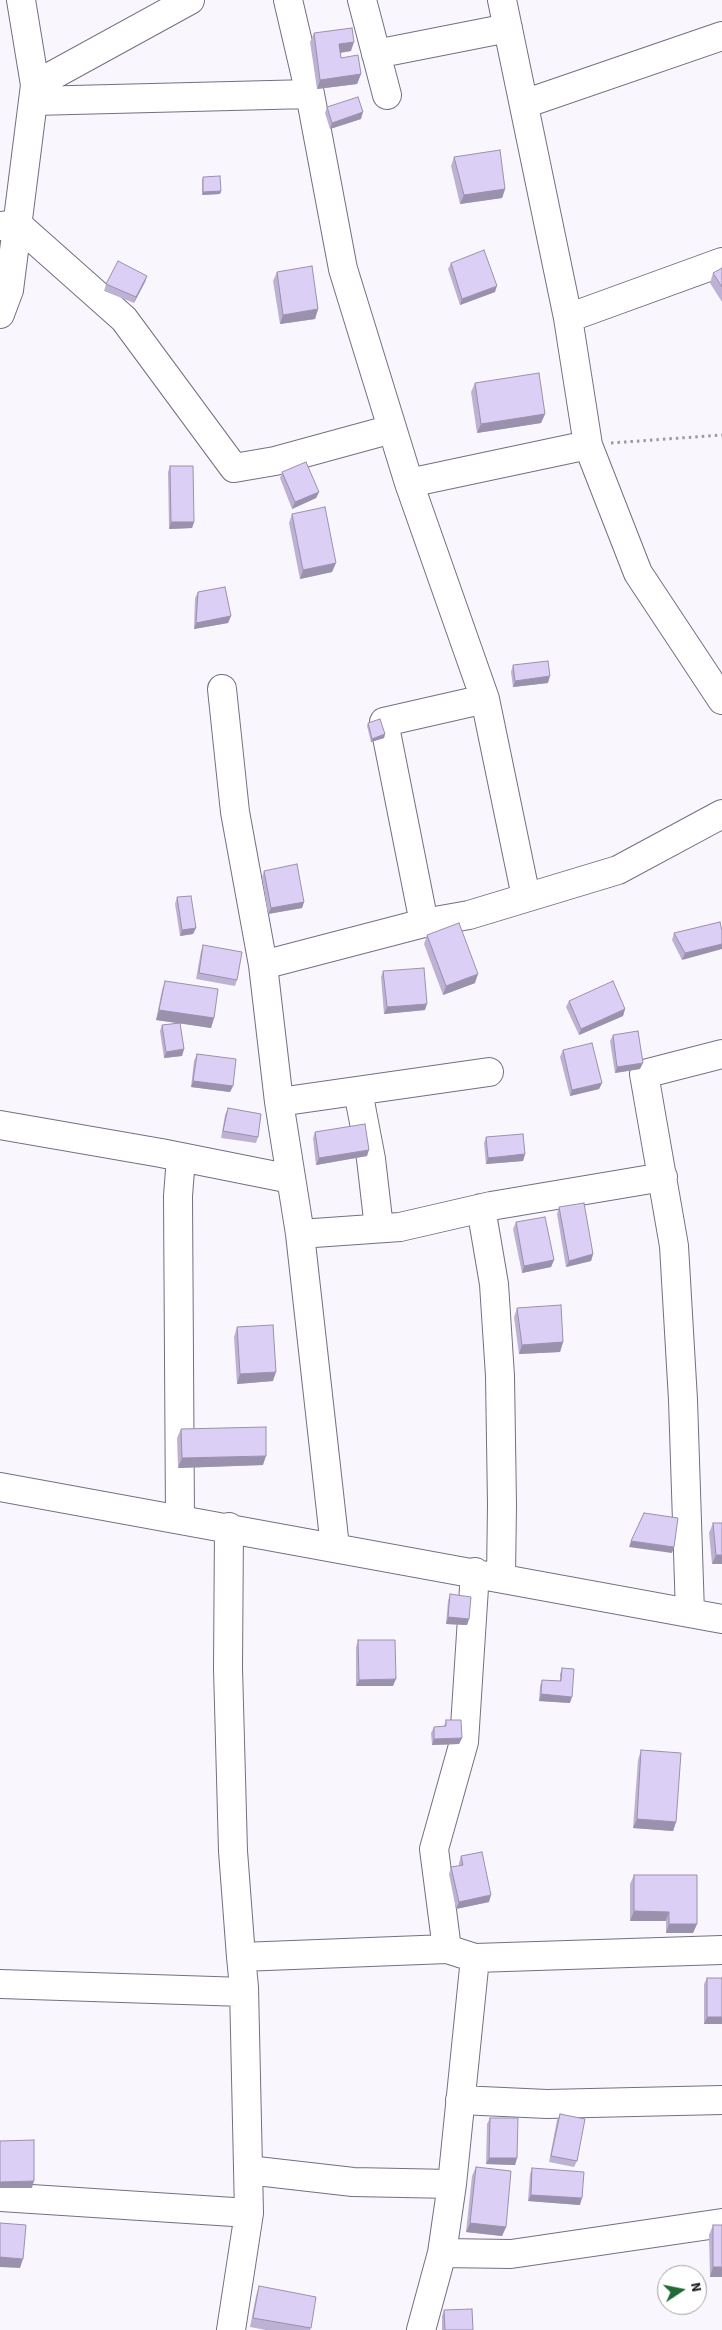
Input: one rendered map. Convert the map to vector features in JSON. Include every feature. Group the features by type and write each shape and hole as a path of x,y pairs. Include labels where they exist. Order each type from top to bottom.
{"street":[{"path":"0,314 9,290 8,225 34,93 21,0"},
{"path":"34,93 190,0"},
{"path":"288,0 310,94 343,268 409,483 486,699 526,897"},
{"path":"362,0 386,95"},
{"path":"502,0 568,318 588,445 638,573 722,700"},
{"path":"376,54 508,28"},
{"path":"524,104 722,38"},
{"path":"34,93 310,94"},
{"path":"8,225 124,319 234,468 275,461 392,429"},
{"path":"568,318 722,262"},
{"path":"409,483 588,445"},
{"path":"222,689 235,812 263,965 279,1102 300,1234 335,1547"},
{"path":"424,923 384,722 486,699"},
{"path":"263,965 424,923 469,915 618,870 722,814"},
{"path":"690,1613 674,1246 644,1074 722,1054"},
{"path":"279,1102 489,1072"},
{"path":"358,1091 372,1159 379,1228"},
{"path":"0,1125 181,1157 291,1179"},
{"path":"180,1518 178,1196 181,1157"},
{"path":"300,1234 400,1227 481,1208 663,1178"},
{"path":"447,1949 434,1849 464,1742 488,1575 500,1376 494,1284 481,1208"},
{"path":"0,1487 180,1518 722,1619"},
{"path":"229,1527 228,1668 233,1851 244,1992 249,2213 231,2330"},
{"path":"241,1956 447,1949 475,1958 722,1950"},
{"path":"421,2330 442,2253 452,2184 475,1958"},
{"path":"0,1984 244,1992"},
{"path":"460,2100 546,2104 722,2100"},
{"path":"248,2170 353,2182 452,2184"},
{"path":"0,2198 249,2213"},
{"path":"442,2253 511,2254 722,2223"}],"path":[{"path":"588,445 722,435"}],"building":[{"path":"352,28 354,42 339,44 341,58 358,55 361,74 320,80 314,33"},
{"path":"358,97 363,112 332,123 327,107"},
{"path":"500,150 505,189 464,195 454,157"},
{"path":"220,176 221,191 203,192 203,177"},
{"path":"484,250 497,286 462,299 451,263"},
{"path":"118,261 147,276 136,297 106,284"},
{"path":"312,266 318,309 283,315 277,272"},
{"path":"722,268 722,287 713,273"},
{"path":"539,373 545,414 481,424 475,383"},
{"path":"306,462 319,492 295,502 282,472"},
{"path":"170,466 193,466 194,522 171,522"},
{"path":"325,507 336,563 303,570 292,514"},
{"path":"225,587 231,616 196,623 198,592"},
{"path":"548,661 550,676 515,681 513,665"},
{"path":"380,719 385,734 372,739 368,723"},
{"path":"297,864 304,902 271,908 264,871"},
{"path":"191,896 196,928 182,930 177,897"},
{"path":"720,922 722,944 685,953 674,933"},
{"path":"459,923 478,974 446,986 427,935"},
{"path":"203,945 242,952 237,980 199,973"},
{"path":"424,968 427,1004 387,1007 383,971"},
{"path":"165,981 218,989 214,1018 159,1010"},
{"path":"613,981 625,1009 581,1029 569,1001"},
{"path":"180,1023 184,1049 166,1052 162,1025"},
{"path":"638,1031 643,1063 617,1067 613,1035"},
{"path":"592,1043 602,1083 572,1090 563,1050"},
{"path":"197,1054 236,1059 233,1086 193,1081"},
{"path":"228,1108 261,1114 258,1137 223,1131"},
{"path":"365,1124 369,1150 319,1158 315,1132"},
{"path":"523,1134 525,1154 488,1158 486,1137"},
{"path":"584,1203 593,1254 569,1261 559,1207"},
{"path":"545,1217 554,1260 524,1266 516,1222"},
{"path":"561,1305 563,1342 522,1345 517,1308"},
{"path":"273,1325 276,1372 240,1374 237,1327"},
{"path":"266,1427 266,1456 182,1458 181,1429"},
{"path":"644,1513 678,1518 674,1547 631,1541"},
{"path":"713,1523 722,1523 722,1555 716,1555"},
{"path":"450,1594 471,1597 469,1619 448,1617"},
{"path":"358,1640 395,1640 396,1679 359,1680"},
{"path":"562,1668 574,1669 572,1697 541,1694 542,1680 561,1681"},
{"path":"446,1720 461,1720 462,1738 434,1739 434,1727 446,1726"},
{"path":"641,1750 681,1753 676,1822 637,1819"},
{"path":"482,1852 491,1895 459,1902 451,1867 463,1865 461,1856"},
{"path":"634,1875 697,1875 697,1924 669,1924 669,1912 634,1911"},
{"path":"707,1978 722,1978 722,2017 707,2017"},
{"path":"560,2114 585,2119 577,2161 551,2156"},
{"path":"490,2118 518,2118 517,2158 489,2158"},
{"path":"34,2140 34,2181 0,2182 0,2141"},
{"path":"476,2167 511,2171 506,2227 470,2223"},
{"path":"532,2168 584,2172 582,2198 531,2195"},
{"path":"0,2223 26,2225 23,2259 0,2257"},
{"path":"713,2225 722,2225 722,2267 713,2267"},
{"path":"259,2286 316,2297 311,2328 253,2318"},
{"path":"472,2309 473,2330 445,2330 444,2310"}]}
